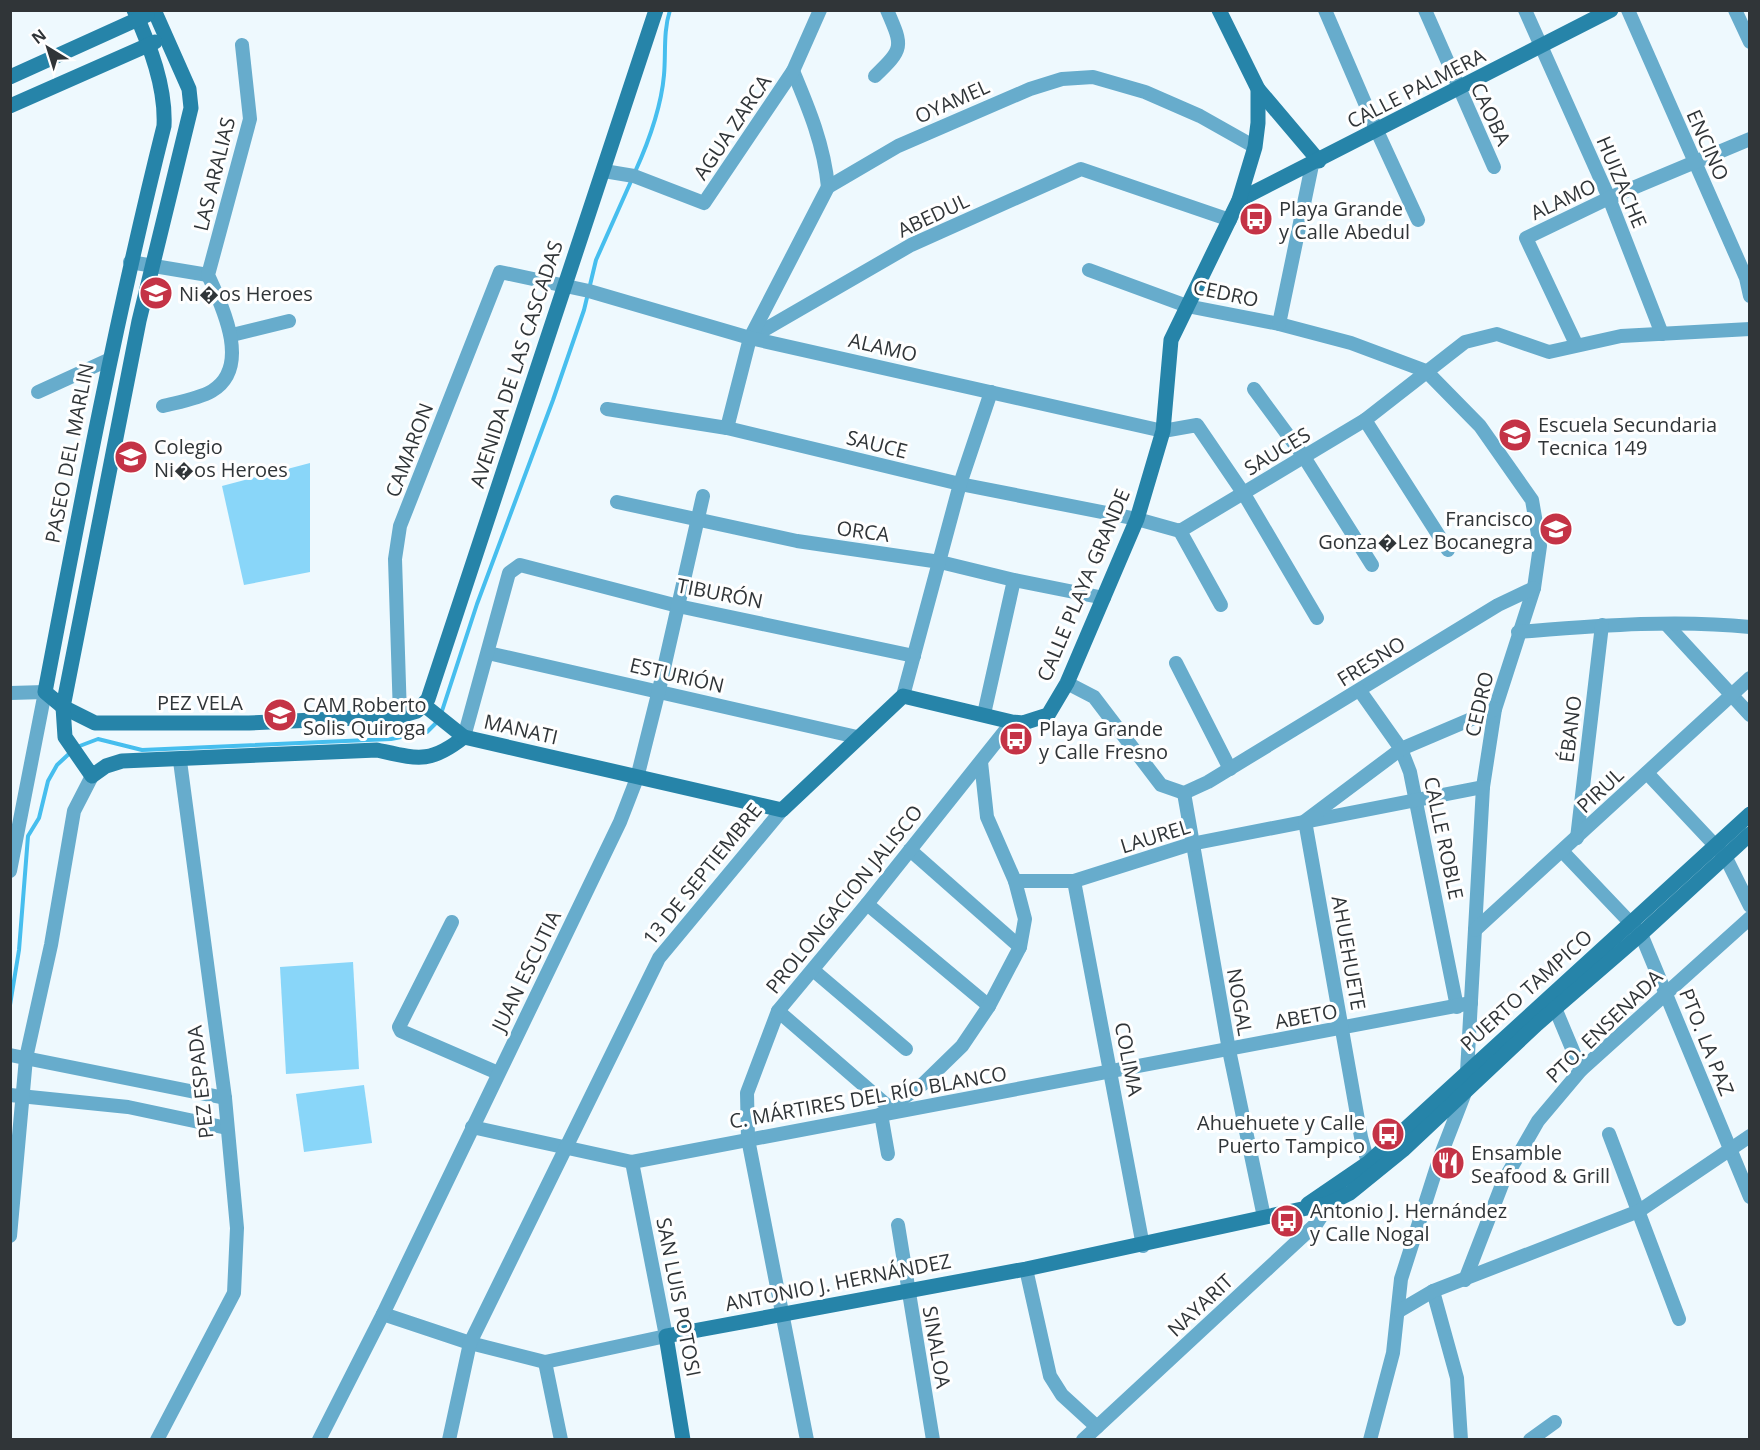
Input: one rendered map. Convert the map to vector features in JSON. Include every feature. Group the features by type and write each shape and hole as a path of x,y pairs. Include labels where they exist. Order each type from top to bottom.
{"street":[{"name":"AVENIDA DE LAS CASCADAS","path":"424,705 432,688 656,10"},
{"name":"AGUA ZARCA","path":"604,171 634,176 704,203 794,71 820,10"},
{"path":"875,76 897,55 899,38 887,10"},
{"name":"CALLE PLAYA GRANDE","path":"1220,10 1258,89 1315,163"},
{"path":"1325,10 1418,220"},
{"name":"CAOBA","path":"1425,10 1494,167"},
{"name":"HUIZACHE","path":"1525,10 1609,198 1662,334"},
{"name":"CALLE PALMERA","path":"1239,200 1459,90 1611,10"},
{"name":"ENCINO","path":"1628,10 1746,278 1749,296"},
{"path":"1735,10 1749,42"},
{"path":"10,77 136,15 155,11 189,89 192,108 152,266 63,707 65,737 92,776"},
{"name":"PASEO DEL MARLIN","path":"10,871 108,360 164,126 163,99 148,45 136,15"},
{"path":"10,106 166,38"},
{"name":"LAS ARALIAS","path":"208,275 250,119 242,45"},
{"path":"727,428 750,338 828,187 826,161 816,125 794,71"},
{"name":"OYAMEL","path":"828,187 898,146 978,109 1062,79 1094,76 1145,92 1200,116 1255,147"},
{"name":"CALLE PLAYA GRANDE","path":"903,696 1023,723 1048,715 1067,683 1137,519 1163,431 1171,340 1239,200 1255,147 1258,89"},
{"name":"ALAMO","path":"1576,344 1526,238 1609,198 1749,139"},
{"path":"1279,324 1315,163"},
{"name":"ABEDUL","path":"750,338 911,245 1081,168 1230,220"},
{"path":"130,262 208,275 225,312 232,335 228,375 213,390 163,406"},
{"name":"CEDRO","path":"1089,270 1187,306 1279,324 1351,343 1426,370 1480,426 1532,500 1540,546 1534,588 1495,709 1483,787 1466,1090 1440,1157 1401,1279 1393,1353 1370,1440"},
{"name":"CAMARON","path":"399,716 395,559 400,526 500,272 563,286"},
{"name":"ALAMO","path":"563,286 750,338 1163,431 1197,425 1244,494"},
{"path":"232,335 289,321"},
{"path":"1426,370 1465,342 1497,334 1549,352 1576,344 1621,336 1749,329"},
{"path":"38,392 108,360"},
{"name":"SAUCES","path":"1180,531 1365,420 1426,370"},
{"path":"1254,389 1304,457 1372,565"},
{"path":"903,696 960,484 991,392"},
{"name":"SAUCE","path":"608,410 727,428 960,484 1137,519"},
{"path":"1365,420 1448,550"},
{"path":"84,492 105,495"},
{"path":"1244,494 1317,618"},
{"name":"JUAN ESCUTIA","path":"319,1440 383,1314 620,822 637,778 699,521 703,496"},
{"name":"ORCA","path":"618,502 797,541 940,562 1104,598"},
{"path":"1137,519 1180,531 1221,605"},
{"name":"TIBURÓN","path":"488,652 509,573 520,565 678,606 914,656"},
{"path":"984,714 1014,580"},
{"name":"FRESNO","path":"1230,769 1497,605 1534,588"},
{"path":"1518,632 1602,625 1749,627"},
{"name":"ÉBANO","path":"1577,838 1602,625"},
{"path":"1667,625 1749,715"},
{"path":"399,716 424,705 464,737 488,652"},
{"name":"ESTURIÓN","path":"488,652 857,737"},
{"path":"1067,683 1094,697 1161,785 1184,793 1230,769 1176,663"},
{"name":"PIRUL","path":"1475,930 1749,678"},
{"name":"CALLE ROBLE","path":"1360,691 1401,749 1416,799 1457,1006"},
{"path":"10,693 45,692"},
{"name":"PEZ VELA","path":"45,692 63,707 95,723 249,723 399,716"},
{"name":"13 DE SEPTIEMBRE","path":"449,1440 470,1343 568,1148 659,958 782,810 903,696"},
{"name":"LAUREL","path":"1305,821 1401,749 1495,709"},
{"name":"PROLONGACION JALISCO","path":"807,1440 785,1314 748,1139 747,1093 778,1011 867,904 1012,722"},
{"name":"MANATI","path":"180,761 377,750 410,757 434,757 464,737 782,810"},
{"path":"10,1236 16,1095 51,945 74,811 92,776 106,766 122,761 180,761"},
{"name":"PEZ ESPADA","path":"157,1440 234,1293 237,1228 225,1098 180,761"},
{"path":"886,1111 923,1084 962,1046 988,1006 1020,947 1025,919 1015,880 987,817 981,762"},
{"path":"1647,773 1720,850 1749,906"},
{"name":"LAUREL","path":"1015,880 1074,881 1191,844 1483,787"},
{"name":"NOGAL","path":"1184,793 1191,844 1229,1050 1264,1217"},
{"name":"PUERTO TAMPICO","path":"1329,1197 1350,1193 1403,1150 1556,1008 1720,850 1749,814"},
{"name":"AHUEHUETE","path":"1305,821 1344,1029 1361,1137 1368,1163"},
{"name":"PUERTO TAMPICO","path":"1720,850 1749,834"},
{"path":"910,850 1020,947"},
{"path":"1562,851 1636,929"},
{"name":"COLIMA","path":"1074,881 1143,1246"},
{"path":"867,904 988,1006"},
{"name":"PTO. ENSENADA","path":"1465,1280 1503,1182 1538,1121 1581,1070 1749,918"},
{"path":"452,922 400,1023 401,1031 498,1073"},
{"name":"PUERTO TAMPICO","path":"1329,1197 1468,1072 1636,929"},
{"name":"PTO. LA PAZ","path":"1636,929 1666,992 1749,1197"},
{"path":"813,970 906,1048"},
{"name":"ABETO","path":"1112,1073 1471,1003"},
{"path":"1556,1008 1581,1070"},
{"path":"778,1011 886,1111 888,1154"},
{"path":"10,1055 225,1098"},
{"name":"C. MÁRTIRES DEL RÍO BLANCO","path":"632,1162 886,1111 1112,1073"},
{"path":"16,1095 128,1107 227,1128"},
{"path":"472,1127 632,1162"},
{"path":"1609,1134 1679,1319"},
{"path":"1399,1311 1433,1291 1639,1211 1749,1136"},
{"name":"SAN LUIS POTOSI","path":"632,1162 666,1336 683,1440"},
{"name":"ANTONIO J. HERNÁNDEZ","path":"383,1314 470,1343 545,1362 666,1336 1143,1246 1303,1207 1329,1197"},
{"name":"NAYARIT","path":"1083,1440 1317,1223 1329,1197"},
{"name":"SINALOA","path":"898,1225 933,1440"},
{"path":"1026,1269 1050,1376 1062,1395 1097,1427"},
{"path":"1433,1291 1457,1378 1461,1440"},
{"path":"545,1362 561,1440"},
{"path":"1530,1440 1555,1422"}],"shaded area":[{"path":"310,463 310,572 244,585 222,486"},
{"path":"353,962 359,1069 286,1074 280,967"},
{"path":"364,1085 372,1143 304,1152 296,1094"}],"waterway":[{"path":"635,172 650,137 660,100 664,75 666,26 670,10"},
{"path":"441,714 477,604 584,310 596,260 632,179"},
{"path":"77,747 98,739 142,750 391,739 427,732 438,721"},
{"path":"10,1005 19,950 28,836 39,818 48,781 57,765 71,752"}],"place":[{"name":"Playa Grande y Calle Abedul","path":"1256,219"},
{"name":"Ni�os Heroes","path":"156,293"},
{"name":"Escuela Secundaria Tecnica 149","path":"1515,435"},
{"name":"Colegio Ni�os Heroes","path":"131,457"},
{"name":"Francisco Gonza�Lez Bocanegra","path":"1556,529"},
{"name":"CAM Roberto Solis Quiroga","path":"280,715"},
{"name":"Playa Grande y Calle Fresno","path":"1016,739"},
{"name":"Ahuehuete y Calle Puerto Tampico","path":"1388,1134"},
{"name":"Ensamble Seafood & Grill","path":"1448,1163"},
{"name":"Antonio J. Hernández y Calle Nogal","path":"1287,1221"}]}
